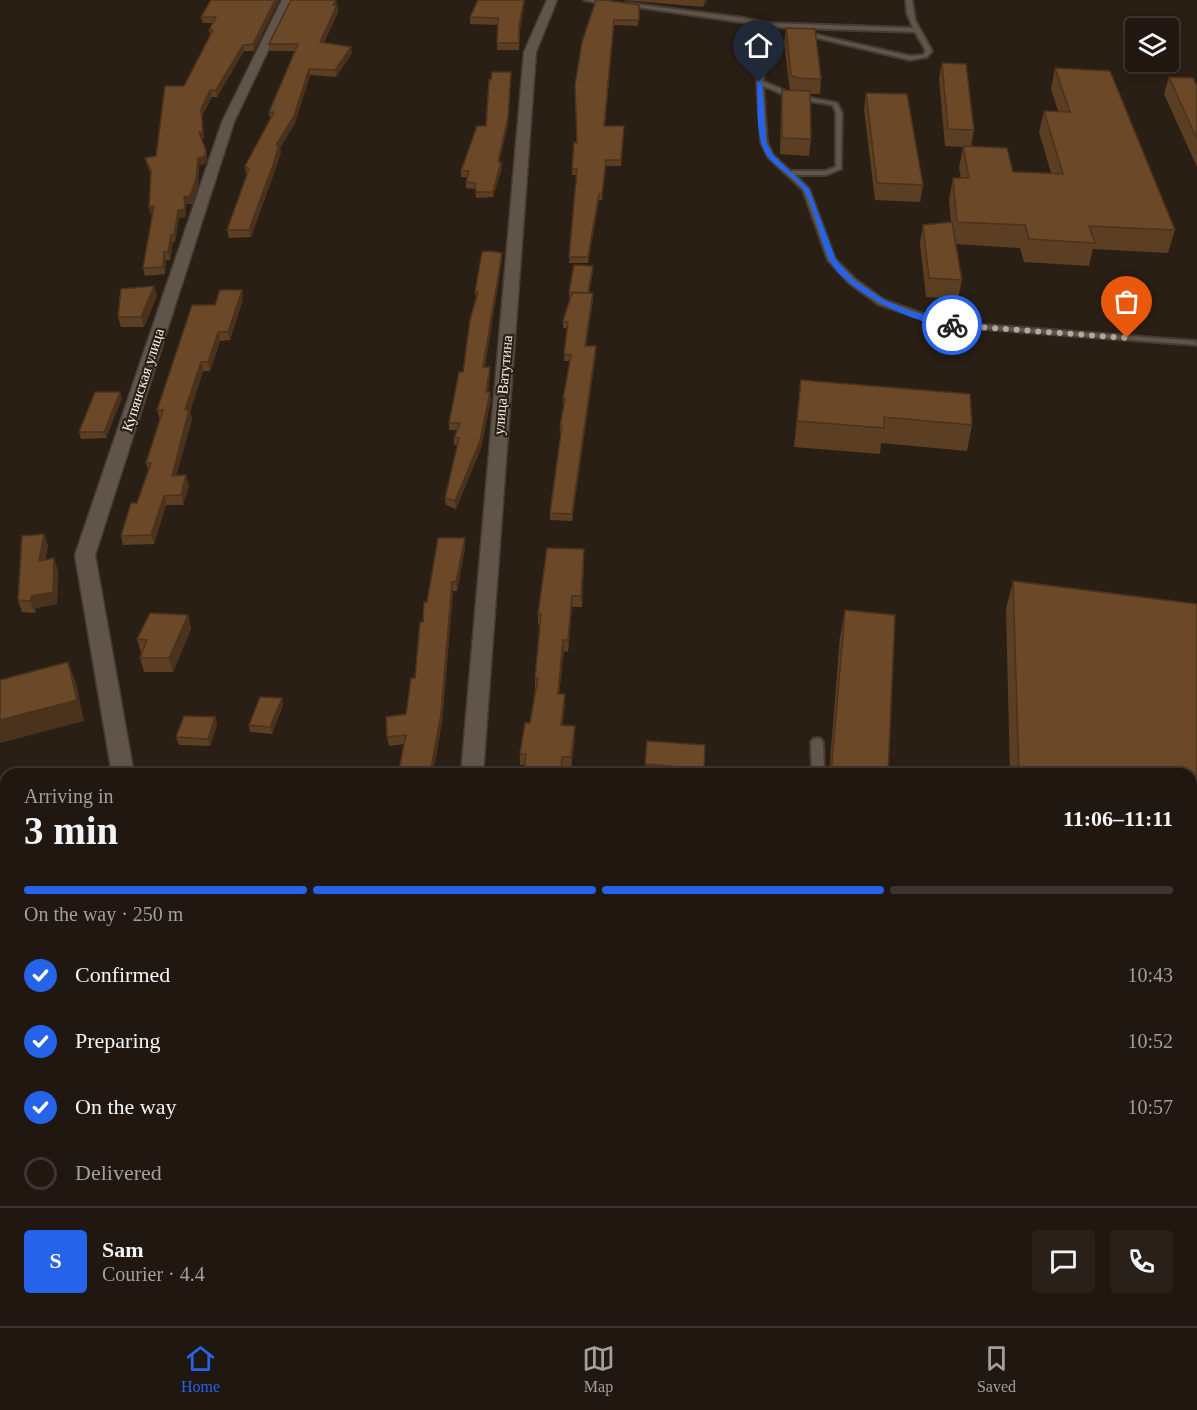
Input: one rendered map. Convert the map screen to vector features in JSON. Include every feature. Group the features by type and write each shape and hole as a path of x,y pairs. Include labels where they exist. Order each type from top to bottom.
{"street":[{"name":"Купянская улица","path":"122,768 85,555 228,122 287,0"},
{"name":"улица Ватутина","path":"472,768 530,52 552,0"}],"lane":[{"path":"587,0 764,25 910,58 925,56 930,51 913,22 908,5 909,0"},
{"path":"764,25 917,30"},
{"path":"764,25 759,82 764,142 770,156 806,189 832,260 852,281 881,302 944,324 1196,343"},
{"path":"759,82 794,97 835,104 839,113 839,168 826,173 789,173"},
{"path":"817,742 818,768"}],"building":[{"path":"211,0 275,0 253,44 243,45 216,90 210,90 201,109 203,132 199,132 206,151 204,157 198,158 196,179 190,196 184,197 185,209 178,210 174,235 171,235 168,252 164,252 163,267 143,268 154,206 149,207 151,171 145,158 156,156 165,86 184,86 213,30 209,30 216,17 201,17"},
{"path":"291,0 336,0 333,5 337,5 320,42 351,47 335,70 309,69 294,116 276,145 279,145 273,165 249,230 227,230 249,169 245,166 274,112 269,112 298,44 269,44"},
{"path":"478,0 524,0 519,26 519,43 497,43 498,18 470,17"},
{"path":"596,0 639,5 639,20 614,20 604,126 624,126 621,160 606,160 602,194 599,194 588,257 569,257 577,169 572,169 574,142 577,143 575,85 582,42"},
{"path":"786,28 815,29 821,79 797,78 791,75"},
{"path":"942,63 966,64 974,130 948,129"},
{"path":"1055,68 1110,71 1175,230 1089,226 1095,243 1029,239 1025,225 957,222 953,178 969,178 963,146 1007,148 1013,172 1063,174 1044,111 1070,112"},
{"path":"492,72 511,72 508,118 498,162 501,162 493,192 476,192 475,183 466,182 469,171 461,171 477,126 486,126 489,80 491,80"},
{"path":"1169,77 1193,78 1197,86 1197,139"},
{"path":"782,90 810,91 811,139 782,138"},
{"path":"866,93 907,94 923,185 877,183"},
{"path":"952,222 962,280 929,278 923,225"},
{"path":"482,252 502,253 483,367 490,367 486,392 490,392 480,441 455,501 445,498 459,438 454,438 460,423 449,423 459,372 463,372 470,320 478,292 475,292"},
{"path":"574,265 593,266 588,293 569,292"},
{"path":"154,286 141,317 118,317 121,289"},
{"path":"220,290 242,290 228,332 218,332 208,362 201,362 185,410 189,410 172,476 186,475 181,495 164,496 151,535 121,536 131,503 137,503 151,463 146,463 163,410 157,410 192,305 215,305"},
{"path":"572,293 593,293 585,346 596,346 572,514 550,513 562,426 560,426 565,399 563,399 571,355 564,354 568,322 563,321"},
{"path":"801,380 970,394 972,425 884,417 884,428 797,421"},
{"path":"95,392 120,392 104,432 79,432"},
{"path":"44,534 39,561 54,558 53,592 32,596 30,601 18,600 22,536"},
{"path":"438,538 465,538 456,582 452,582 441,714 431,768 399,768 406,735 387,737 386,717 406,714 411,678 415,678 420,622 423,622 424,602 427,602"},
{"path":"547,548 584,549 581,596 572,596 568,640 563,640 558,694 565,694 561,725 575,726 571,757 562,757 561,768 525,768 526,754 520,754 525,723 530,723 538,678 535,678 541,614 538,614"},
{"path":"1013,581 1197,604 1197,768 1019,768"},
{"path":"845,610 895,615 888,768 832,768"},
{"path":"150,613 188,615 169,658 140,658 147,640 137,639"},
{"path":"68,662 77,700 0,720 0,680"},
{"path":"260,697 282,698 270,727 249,725"},
{"path":"184,716 215,717 208,739 176,737"},
{"path":"647,741 705,745 704,768 645,764"}],"way so far":[{"path":"952,325 1127,338"}],"route":[{"path":"759,82 764,142 770,156 806,189 832,260 852,281 881,302 908,313 952,325"}]}
